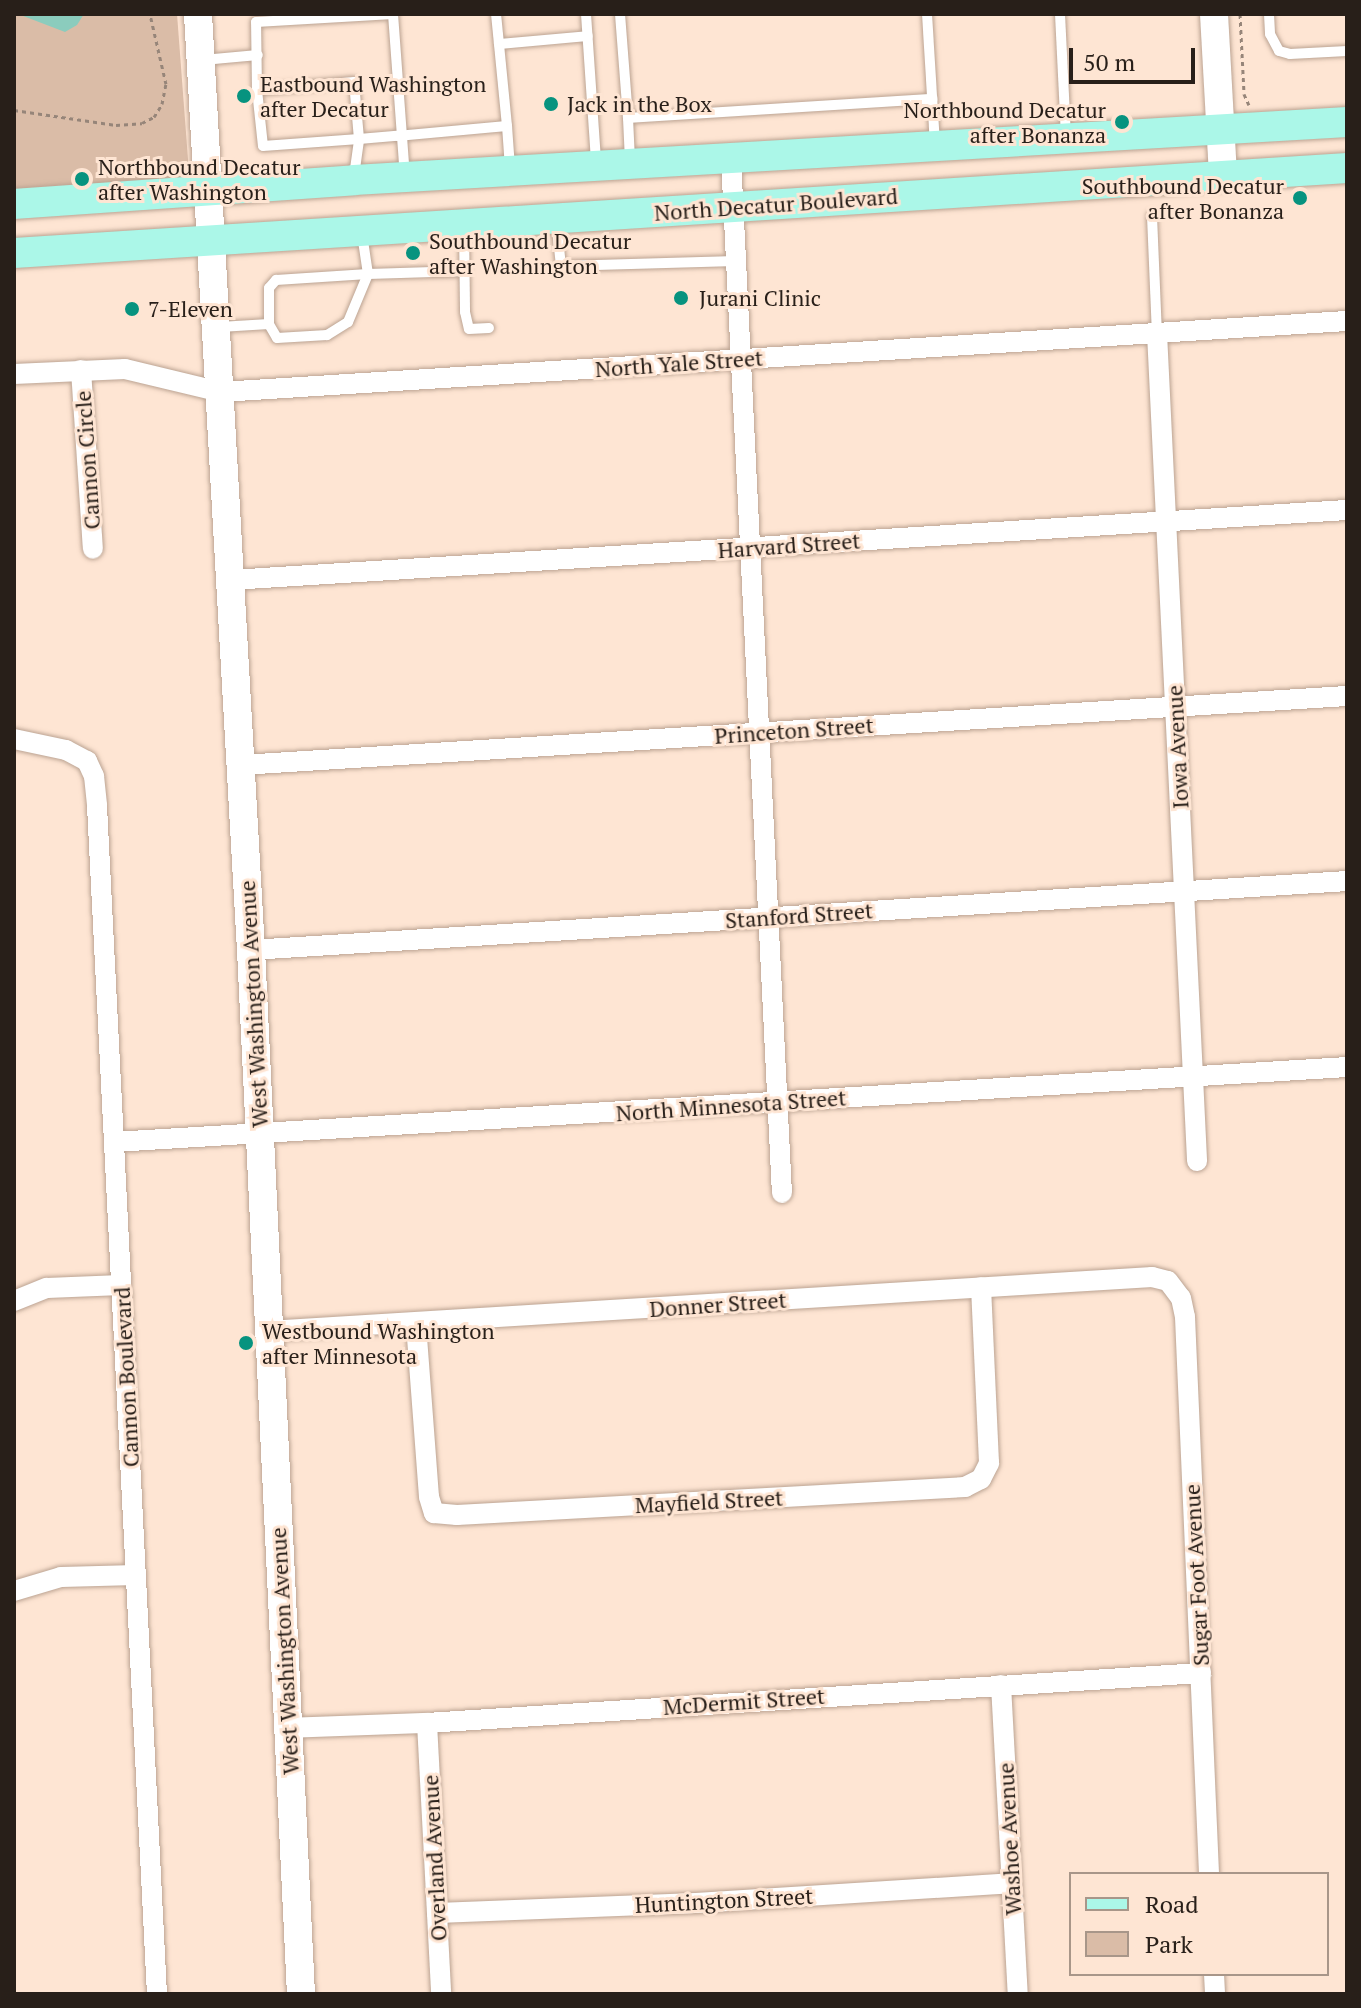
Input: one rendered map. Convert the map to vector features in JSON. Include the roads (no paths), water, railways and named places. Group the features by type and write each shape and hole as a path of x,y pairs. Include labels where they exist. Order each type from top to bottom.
{"main road":[{"name":"West Washington Avenue","path":"198,14 251,950 301,1994"},
{"path":"1214,14 1223,176"},
{"name":"North Decatur Boulevard","path":"14,204 354,180 1347,122"},
{"name":"North Decatur Boulevard","path":"14,253 1347,168"}],"street":[{"path":"731,159 782,1193"},
{"name":"North Yale Street","path":"14,374 125,369 221,392 1347,321"},
{"name":"Iowa Avenue","path":"1157,333 1197,1161"},
{"name":"Cannon Circle","path":"81,370 93,549"},
{"name":"Harvard Street","path":"231,580 1347,510"},
{"name":"Princeton Street","path":"241,765 1347,696"},
{"name":"Cannon Boulevard","path":"14,739 66,750 87,761 94,776 157,1994"},
{"name":"Stanford Street","path":"251,950 1347,881"},
{"name":"North Minnesota Street","path":"114,1142 1347,1067"},
{"name":"Donner Street","path":"268,1331 1152,1277 1168,1281"},
{"name":"Sugar Foot Avenue","path":"1168,1281 1181,1298 1185,1317 1209,1872"},
{"path":"14,1301 47,1288 121,1285"},
{"name":"Mayfield Street","path":"416,1324 429,1497 434,1513 457,1515 965,1487 981,1479 989,1463 981,1287"},
{"path":"14,1591 61,1577 136,1575"},
{"name":"McDermit Street","path":"288,1728 427,1723 1201,1673"},
{"name":"Washoe Avenue","path":"1001,1685 1018,1994"},
{"name":"Overland Avenue","path":"427,1723 441,1994"},
{"name":"Huntington Street","path":"437,1913 696,1903 1010,1883"}],"lane":[{"path":"406,179 404,136 393,14 256,18 257,90 263,146 404,136 507,126"},
{"path":"496,14 510,173"},
{"path":"586,14 596,168"},
{"path":"620,14 630,166"},
{"path":"927,14 936,147"},
{"path":"1060,14 1066,138"},
{"path":"1269,14 1270,34 1279,51 1290,54 1347,51"},
{"path":"499,44 588,36"},
{"path":"201,61 258,55"},
{"path":"257,90 354,82 359,139 354,180"},
{"path":"628,118 932,99"},
{"path":"1152,216 1157,333"},
{"path":"555,219 561,266 736,261"},
{"path":"464,225 465,312 469,329 489,328"},
{"path":"362,232 368,274 348,322 327,335 277,338 269,324 269,288 276,280 368,274 465,271"},
{"path":"218,327 269,324"}],"water":[{"path":"18,14 84,14 77,25 65,32"}],"place":[{"name":"Eastbound Washington after Decatur","path":"244,96"},
{"name":"Jack in the Box","path":"551,104"},
{"name":"Northbound Decatur after Bonanza","path":"1122,122"},
{"name":"Northbound Decatur after Washington","path":"82,179"},
{"name":"Southbound Decatur after Bonanza","path":"1300,198"},
{"name":"Southbound Decatur after Washington","path":"413,253"},
{"name":"Jurani Clinic","path":"681,298"},
{"name":"7-Eleven","path":"132,309"},
{"name":"Westbound Washington after Minnesota","path":"246,1343"}]}
